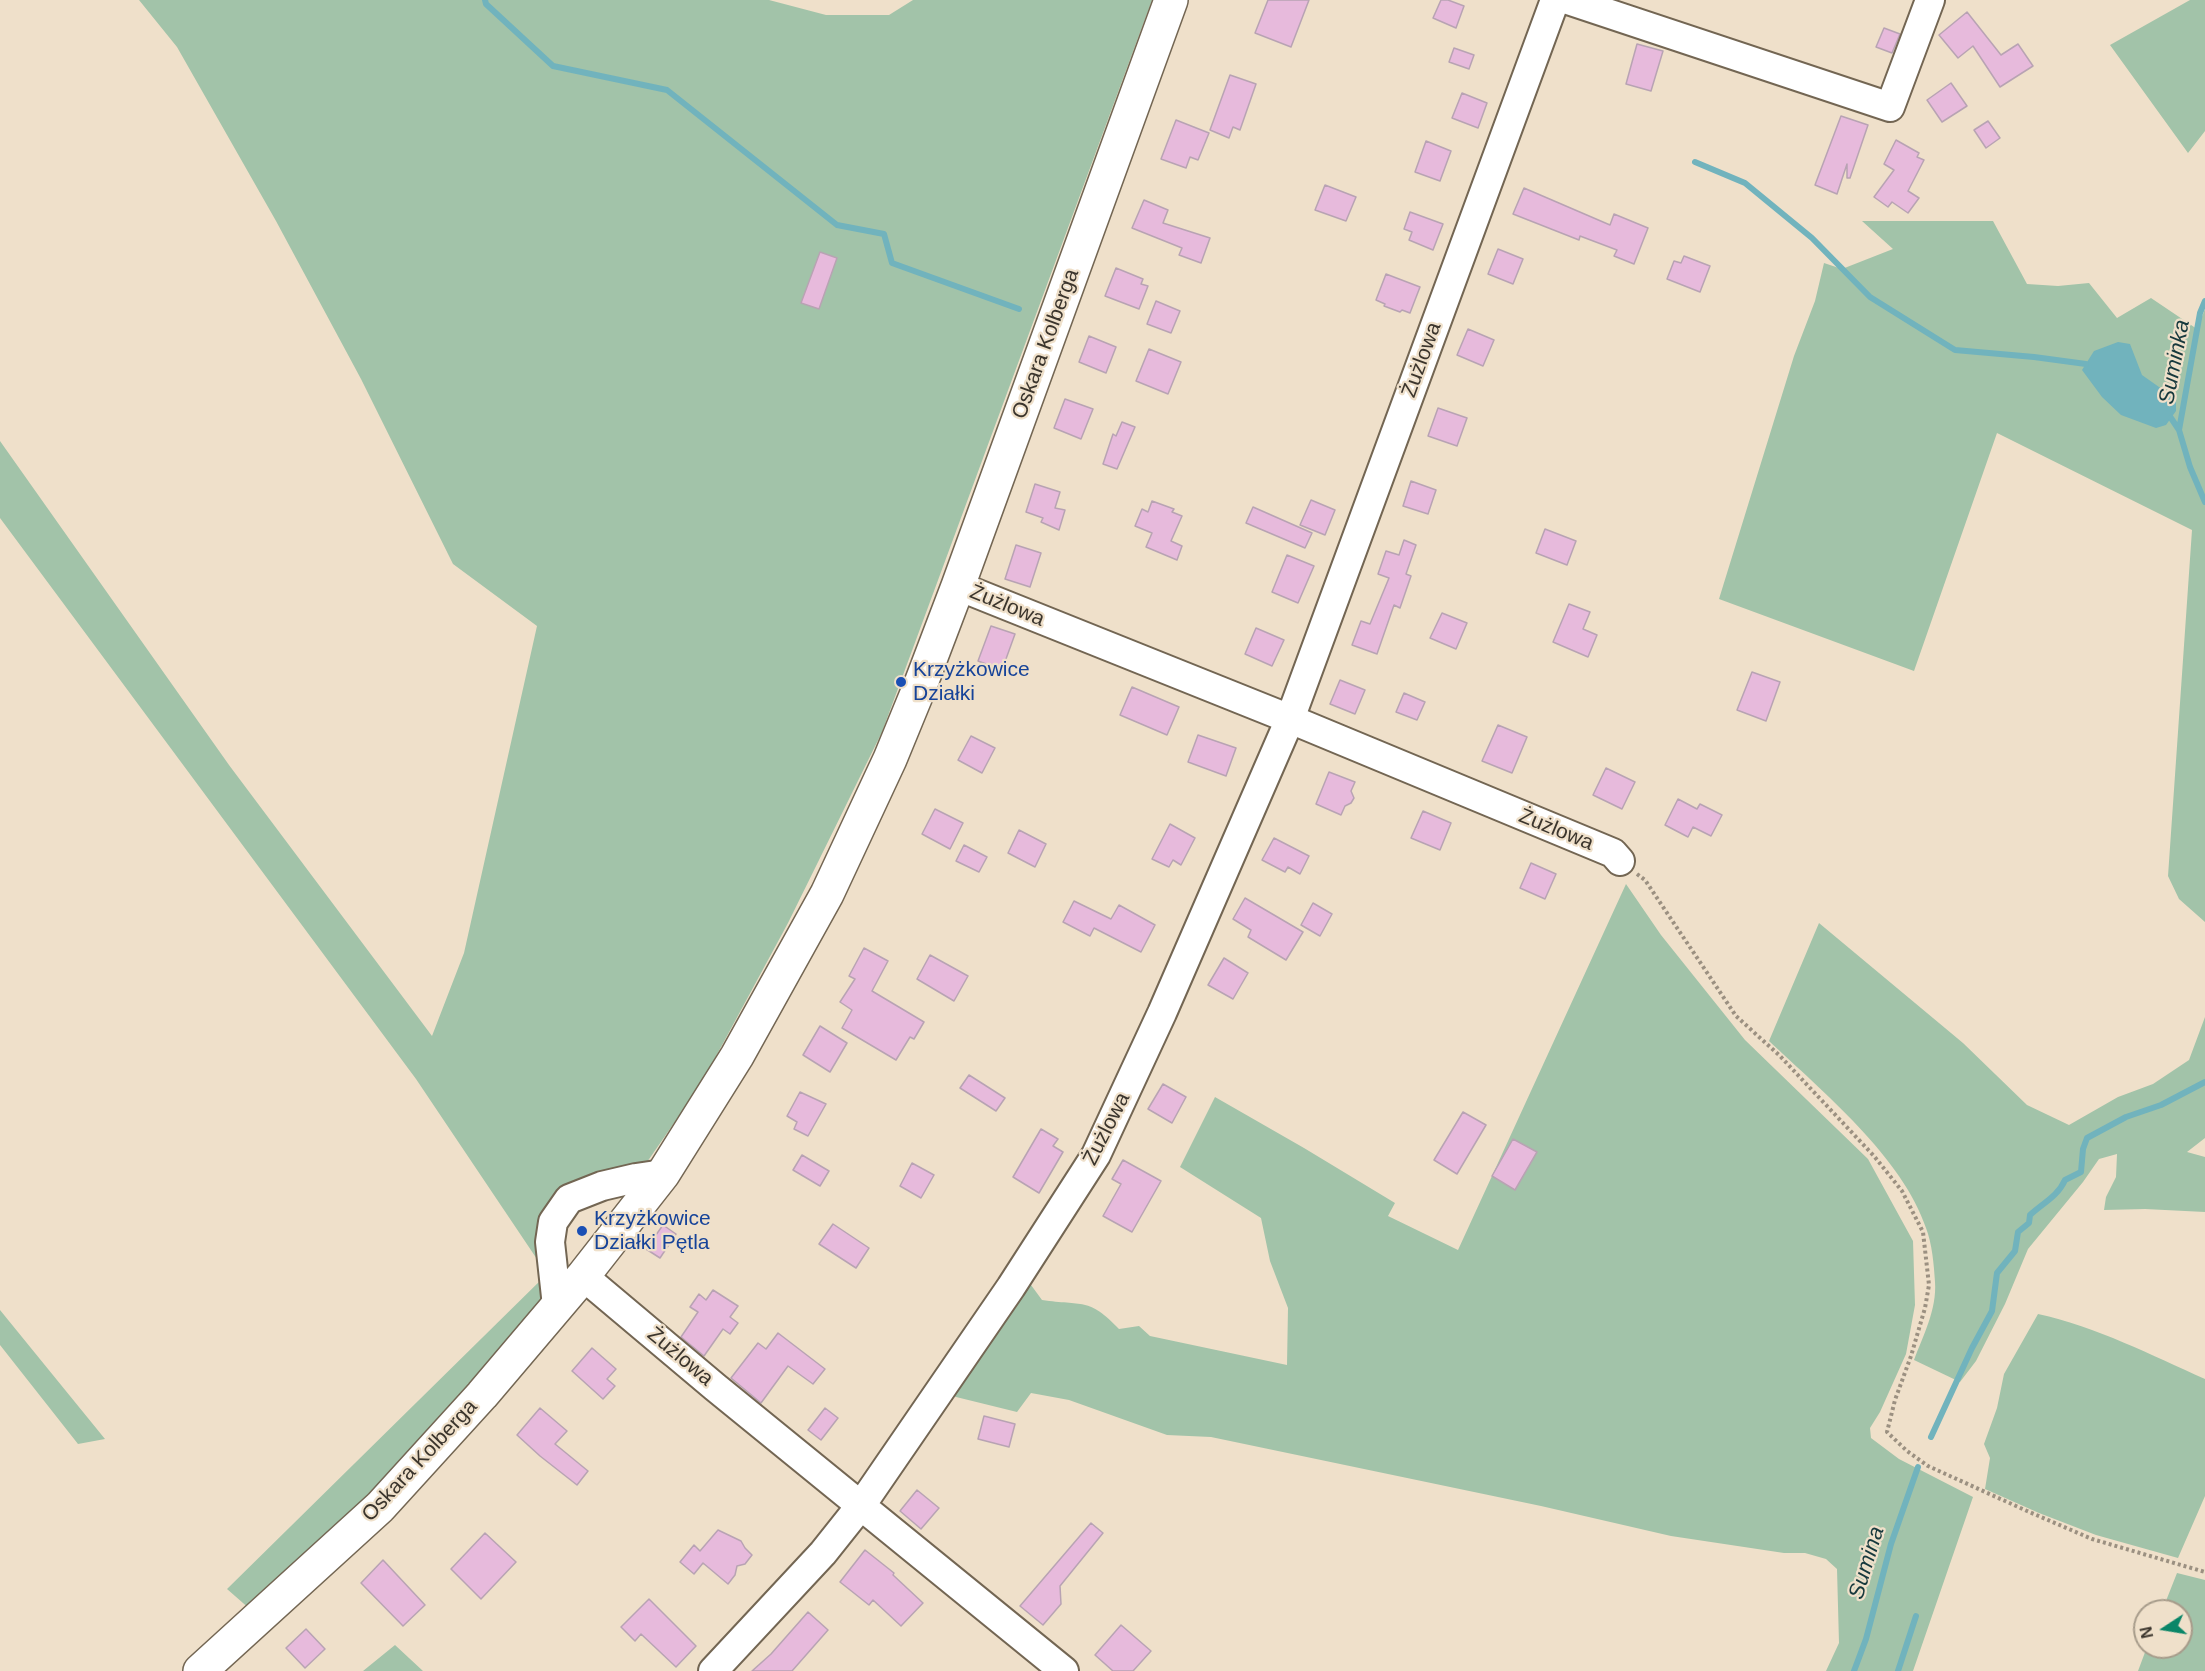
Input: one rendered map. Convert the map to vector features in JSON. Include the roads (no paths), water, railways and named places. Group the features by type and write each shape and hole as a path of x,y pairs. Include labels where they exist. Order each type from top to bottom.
{"main road":[{"name":"Oskara Kolberga","path":"200,1671 380,1507 482,1395 583,1276 663,1174 737,1056 827,894 890,759 958,586 1171,0"}],"street":[{"name":"Żużlowa","path":"712,1671 823,1553 862,1504 1011,1287 1096,1155 1162,1013 1290,719 1555,0"},
{"path":"1568,0 1890,107 1929,0"},
{"name":"Żużlowa","path":"958,586 1290,719 1613,853 1620,861"},
{"path":"557,1306 550,1242 553,1222 569,1199 602,1186 663,1174"},
{"name":"Żużlowa","path":"583,1276 715,1387 862,1504 1064,1671"}],"water":[{"path":"2118,342 2130,344 2142,375 2176,399 2176,411 2166,425 2156,428 2121,415 2102,397 2082,370 2094,351"}],"waterway":[{"path":"485,0 486,4 553,66 667,90 837,225 884,234 892,263 1019,309"},
{"path":"1695,162 1745,183 1812,238 1870,297 1955,350 2086,364"},
{"name":"Suminka","path":"2179,430 2200,313 2205,301"},
{"name":"Suminka","path":"2171,418 2179,430 2190,467 2205,502"},
{"path":"1931,1437 1972,1348 1992,1311 1997,1273 2015,1251 2018,1232 2029,1223 2030,1215 2054,1195 2065,1180 2081,1172 2083,1149 2087,1138 2126,1117 2161,1105 2205,1082"},
{"name":"Sumina","path":"1854,1671 1866,1639 1891,1544 1918,1467"},
{"path":"1898,1671 1916,1616"}],"place":[{"name":"Krzyżkowice Działki","path":"901,682"},
{"name":"Krzyżkowice Działki Pętla","path":"582,1231"}]}
